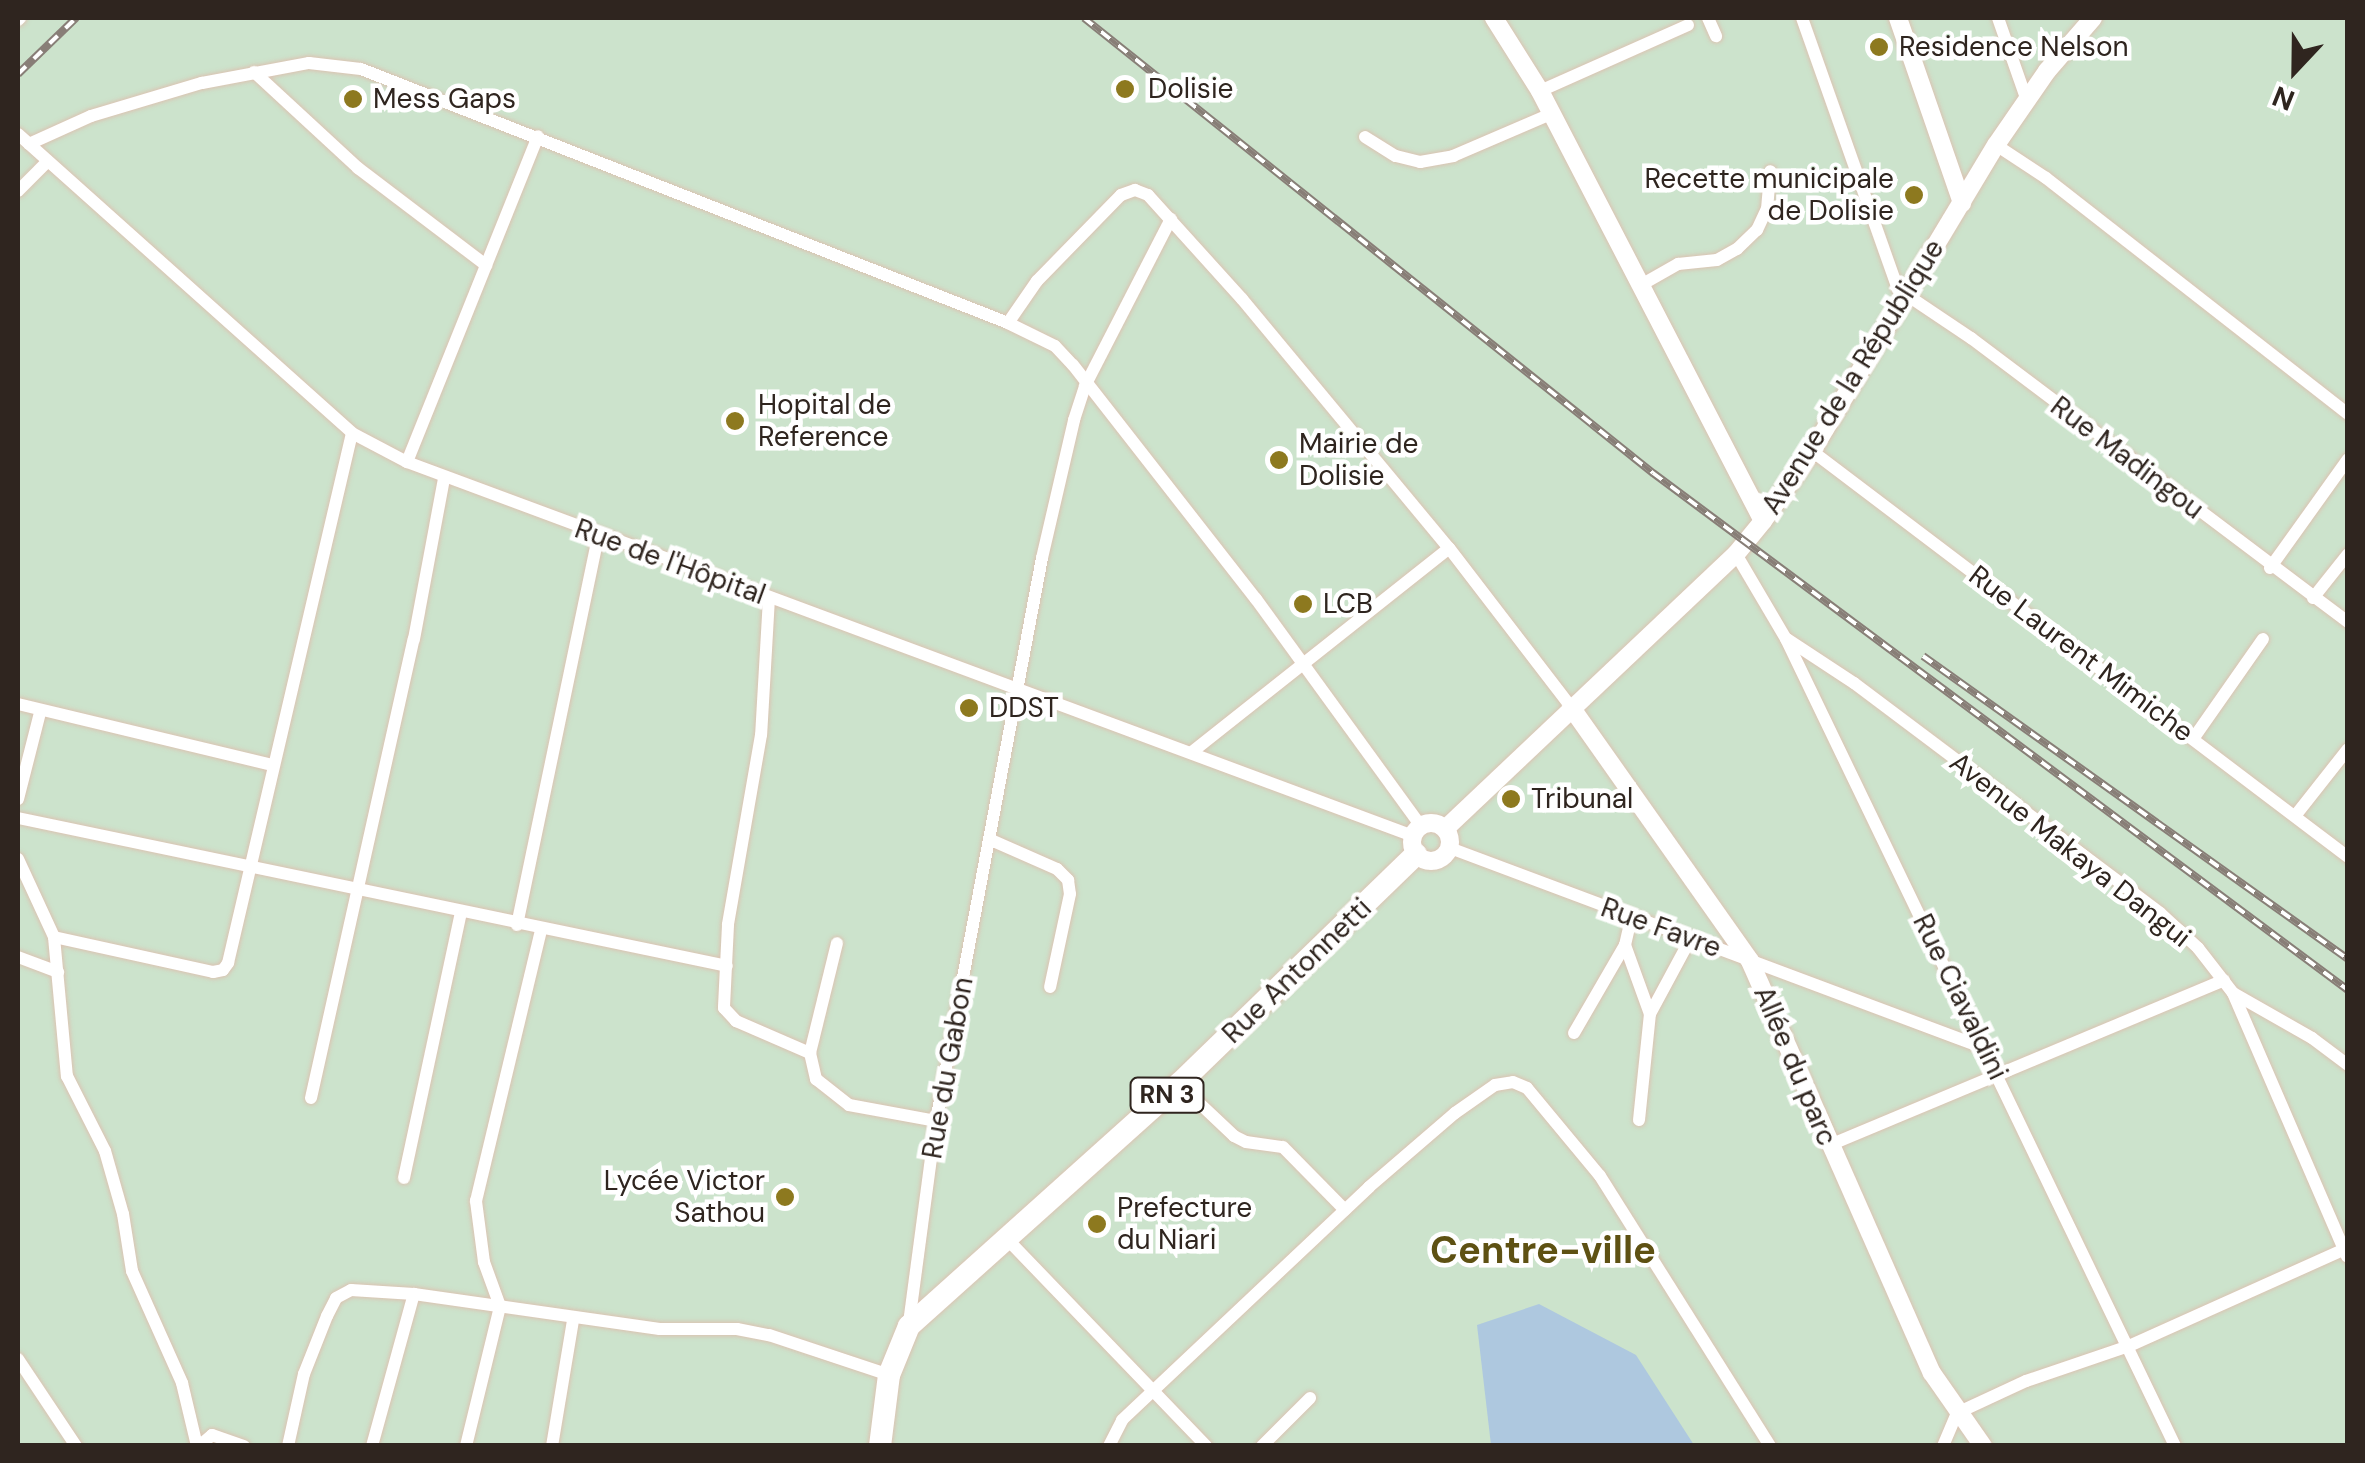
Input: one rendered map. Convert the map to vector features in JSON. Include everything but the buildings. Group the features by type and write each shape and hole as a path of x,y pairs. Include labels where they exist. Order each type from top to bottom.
{"highway":[{"name":"Rue Antonnetti","path":"909,1326 1179,1084 1417,839"},
{"name":"Rue du Gabon","path":"880,1446 889,1375 909,1326"}],"street":[{"path":"1494,18 1540,91 1764,521"},
{"path":"1708,18 1716,36"},
{"path":"1802,18 1892,281 1905,295"},
{"path":"1898,18 1962,204"},
{"path":"1998,18 2027,101"},
{"name":"Avenue de la République","path":"1445,829 1736,554 1764,521 1812,452 1996,145 2093,18"},
{"path":"1540,91 1688,26"},
{"path":"29,144 142,98 254,72 309,63 361,69 1008,323 1055,346 1304,665 1417,839 1422,860 1439,860 1450,848 1445,829 1434,823 1417,839"},
{"path":"254,72 358,168 486,265"},
{"path":"1364,137 1396,156 1420,162 1452,156 1551,114"},
{"name":"Rue de l'Hôpital","path":"18,134 352,434 407,462 1417,839"},
{"path":"407,462 538,136"},
{"path":"1996,145 2046,178 2348,414"},
{"path":"18,191 48,160"},
{"path":"1641,285 1678,264 1718,260 1737,249 1756,230 1766,209 1770,171"},
{"path":"1008,323 1036,281 1121,195 1135,190 1148,195 1449,548 1571,707"},
{"name":"Rue du Gabon","path":"909,1326 936,1121 1042,558 1085,386 1171,218"},
{"name":"Rue Madingou","path":"1905,295 1971,338 2270,568 2348,622"},
{"path":"54,937 213,972 223,970 253,865 352,434"},
{"name":"Rue Laurent Mimiche","path":"1812,452 2348,857"},
{"path":"2270,568 2348,459"},
{"path":"311,1098 360,892 444,478"},
{"path":"517,925 598,536"},
{"path":"1192,752 1449,548"},
{"name":"Rue Ciavaldini","path":"1736,554 1786,638 2176,1446"},
{"path":"2314,598 2348,554"},
{"path":"769,598 761,735 728,925 724,1008 728,1015 810,1053"},
{"name":"Avenue Makaya Dangui","path":"1786,638 1854,683 2160,912 2232,992 2312,1038 2348,1065"},
{"path":"2193,739 2264,639"},
{"path":"18,704 40,713 273,765"},
{"name":"Allée du parc","path":"1571,707 1750,960 1932,1373 1956,1413 1983,1446"},
{"path":"18,799 40,713"},
{"path":"2295,816 2348,749"},
{"path":"18,818 727,966"},
{"path":"991,840 1058,869 1068,880 1070,894 1050,986"},
{"name":"Rue Favre","path":"1450,848 1631,919 1984,1048"},
{"path":"18,859 54,937 67,1076 105,1151 124,1214 132,1270 182,1383 198,1446 212,1435 244,1446"},
{"path":"404,1178 461,913"},
{"path":"1574,1033 1625,945 1631,919"},
{"path":"466,1446 500,1306 484,1262 476,1201 541,930"},
{"path":"1640,1120 1650,1014 1691,938"},
{"path":"837,944 810,1053 816,1079 840,1100 868,1110 936,1121"},
{"path":"1625,945 1650,1014"},
{"path":"18,957 58,972"},
{"path":"1830,1146 2224,980"},
{"path":"1943,1446 1956,1413 2026,1381 2129,1346 2346,1253 2232,992"},
{"path":"1110,1446 1122,1420 1344,1210 1455,1113 1495,1085 1513,1082 1527,1088 1600,1176 1770,1446"},
{"path":"1179,1084 1234,1136 1246,1142 1283,1146 1344,1210"},
{"path":"1008,1240 1206,1446"},
{"path":"288,1446 304,1374 336,1298 351,1290 414,1294 660,1330 709,1327 753,1332 889,1375"},
{"path":"372,1446 414,1294"},
{"path":"552,1446 572,1320"},
{"path":"18,1358 76,1446"},
{"path":"1262,1446 1310,1398"}],"green space":[{"path":"18,18 2347,18 2347,1445 18,1445"}],"water":[{"path":"1539,1304 1636,1355 1694,1445 1491,1445 1477,1325"}],"railway":[{"path":"18,74 76,18"},
{"path":"1084,18 1653,473 2348,990"},
{"path":"1923,656 2348,959"}],"place":[{"name":"Residence Nelson","path":"1879,47"},
{"name":"Dolisie","path":"1125,89"},
{"name":"Mess Gaps","path":"353,99"},
{"name":"Recette municipale de Dolisie","path":"1914,195"},
{"name":"Hopital de Reference","path":"735,421"},
{"name":"Mairie de Dolisie","path":"1279,460"},
{"name":"LCB","path":"1303,604"},
{"name":"DDST","path":"969,708"},
{"name":"Tribunal","path":"1511,799"},
{"name":"Lycée Victor Sathou","path":"785,1197"},
{"name":"Prefecture du Niari","path":"1097,1224"}],"district":[{"name":"Centre-ville","path":"1543,1251"}]}
